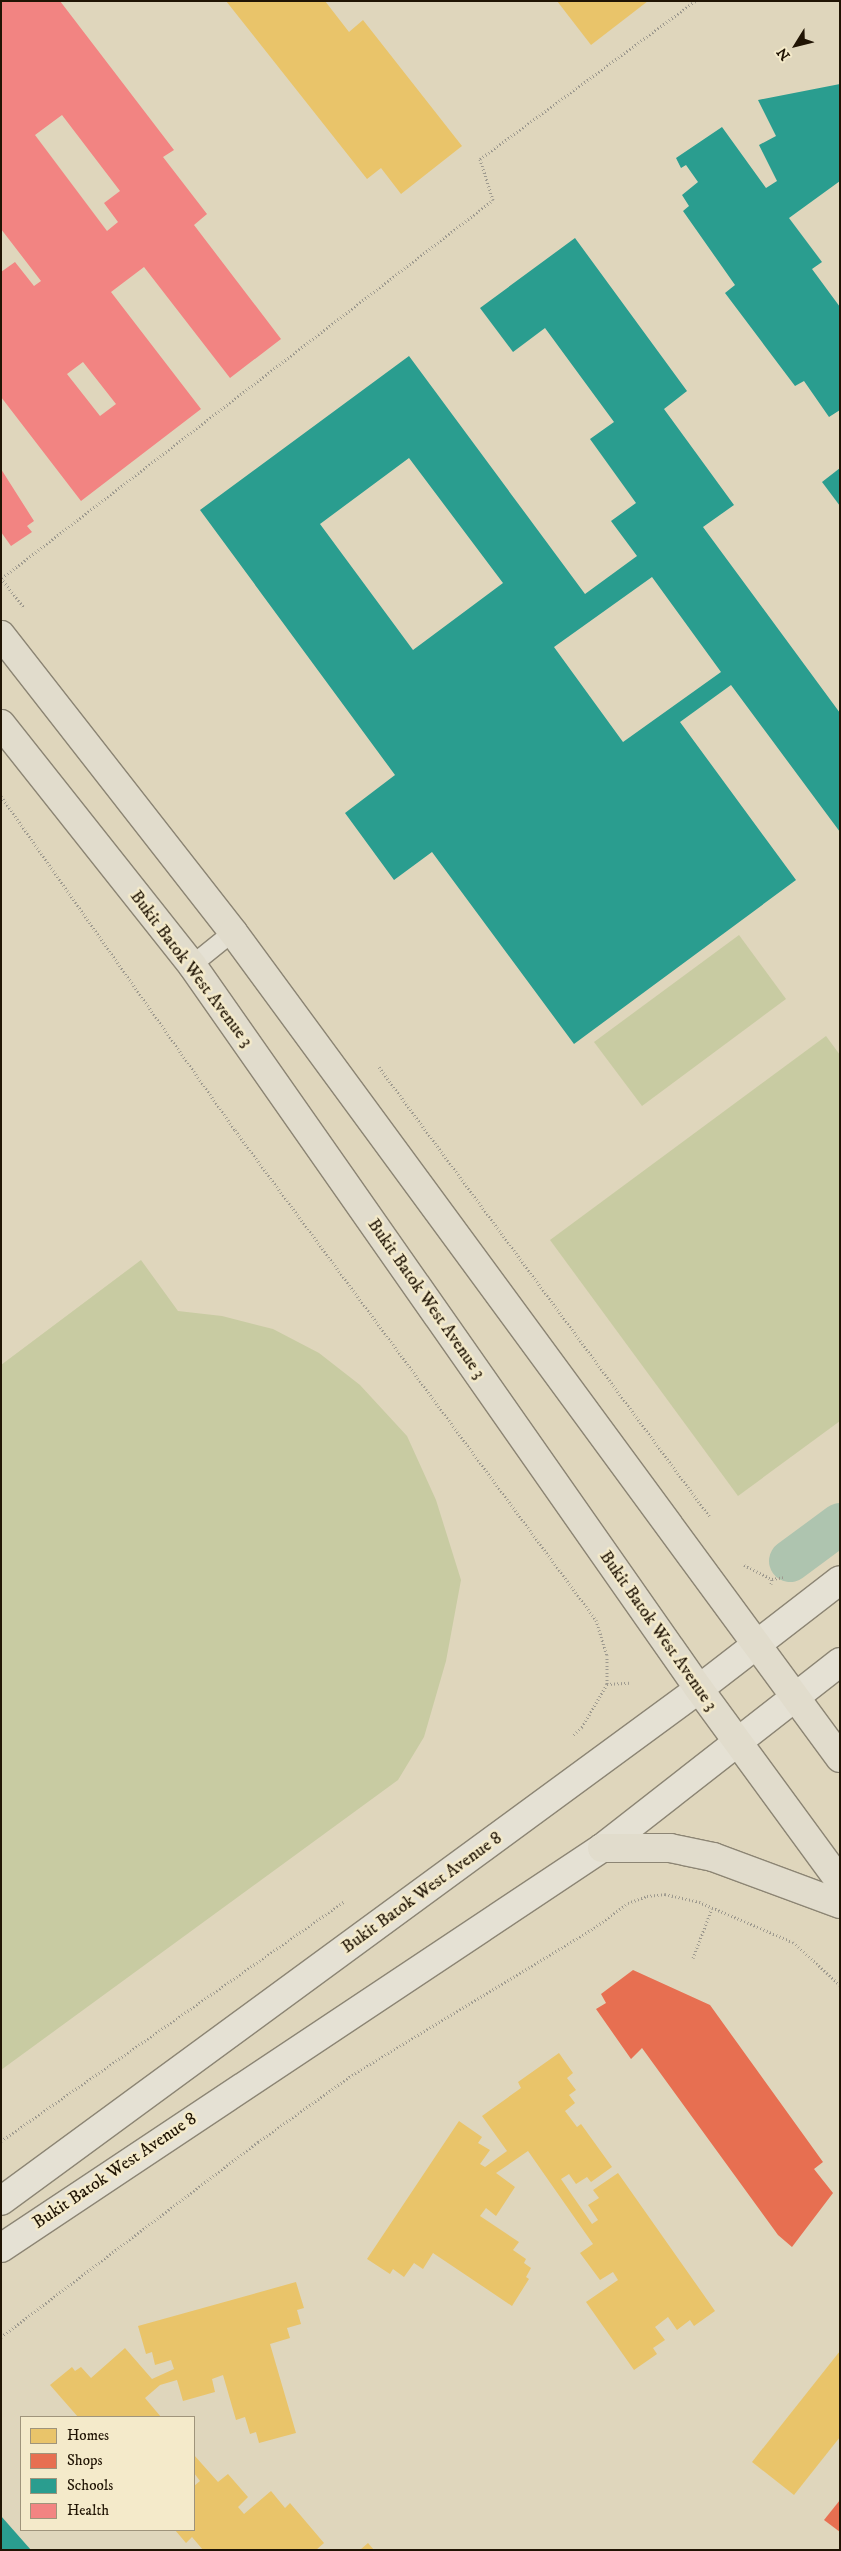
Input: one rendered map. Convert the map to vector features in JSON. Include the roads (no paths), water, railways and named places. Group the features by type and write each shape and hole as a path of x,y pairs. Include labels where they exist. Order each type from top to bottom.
{"main road":[{"path":"1,635 233,932 840,1758"},
{"name":"Bukit Batok West Avenue 3","path":"1,724 192,965 699,1690 840,1882"},
{"path":"602,1848 670,1848 712,1857 840,1904"}],"street":[{"name":"Bukit Batok West Avenue 8","path":"1,2201 699,1690 756,1643 840,1580"},
{"name":"Bukit Batok West Avenue 8","path":"1,2248 602,1848 840,1662"}],"lane":[{"path":"192,965 233,932"}],"waterway":[{"path":"790,1561 840,1524"}]}
